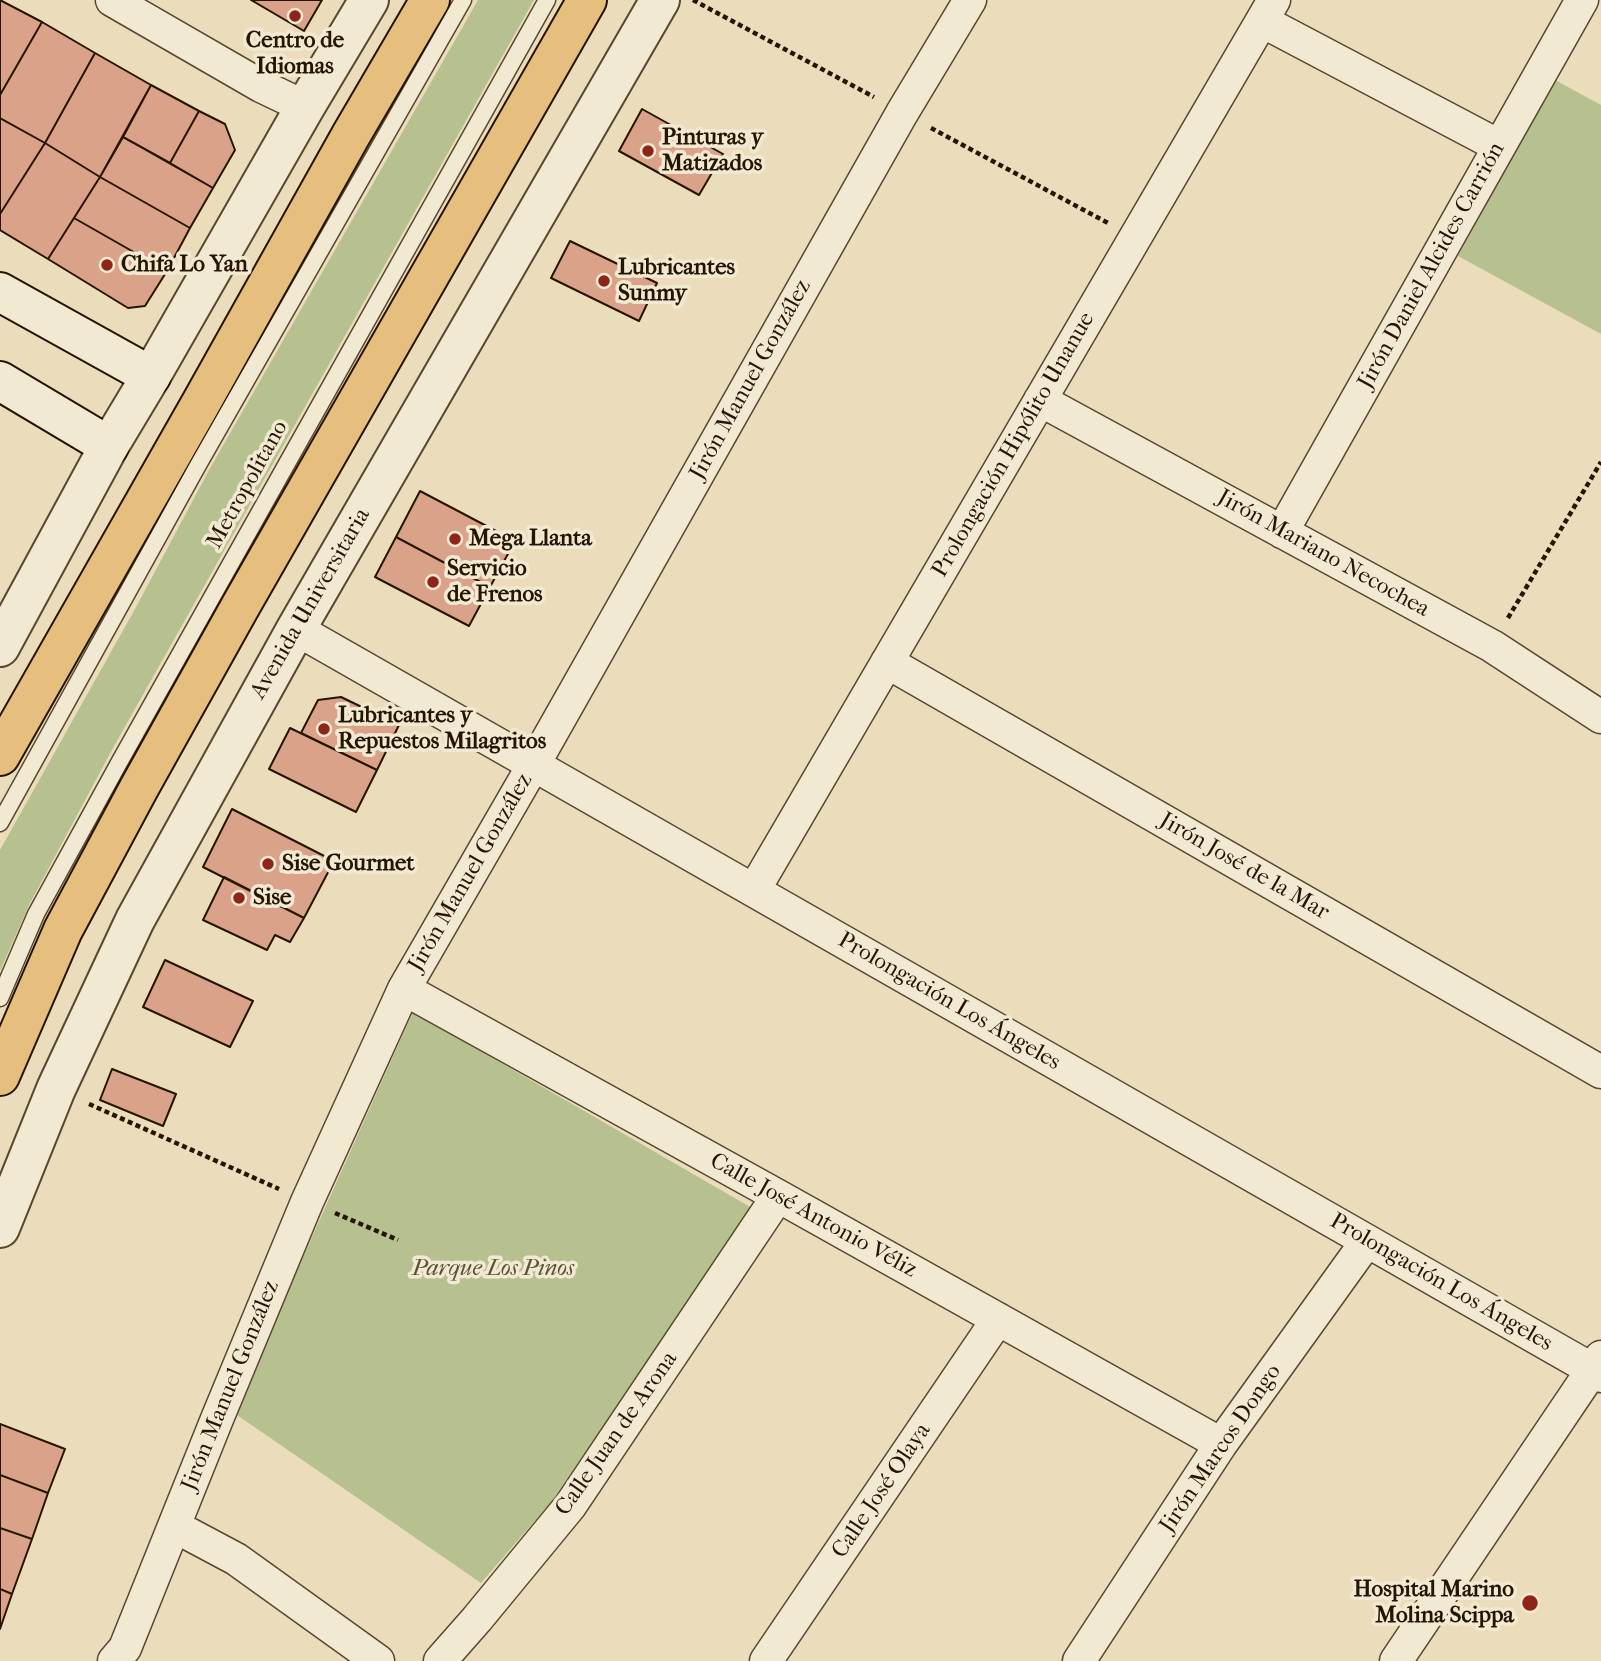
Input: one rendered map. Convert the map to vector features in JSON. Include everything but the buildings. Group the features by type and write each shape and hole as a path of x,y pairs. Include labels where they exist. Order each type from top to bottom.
{"main road":[{"path":"0,756 430,0"},
{"path":"0,1076 63,930 139,788 587,0"}],"street":[{"path":"112,0 261,86 305,107"},
{"path":"0,647 109,446 369,0"},
{"name":"Avenida Universitaria","path":"0,1228 56,1089 135,920 296,629 660,0"},
{"name":"Jirón Manuel González","path":"114,1661 125,1648 307,1202 404,989 920,82 970,0"},
{"name":"Jirón Daniel Alcides Carrión","path":"1282,532 1581,0"},
{"path":"1268,10 1499,146"},
{"name":"Prolongación Hipólito Unanue","path":"754,890 1268,10"},
{"path":"0,292 151,376"},
{"path":"0,381 109,446"},
{"name":"Jirón Mariano Necochea","path":"1040,400 1492,646 1601,717"},
{"name":"Prolongación Los Ángeles","path":"296,629 1367,1241 1598,1368"},
{"name":"Jirón José de la Mar","path":"887,662 1597,1060"},
{"name":"Calle José Antonio Véliz","path":"404,989 1221,1444"},
{"name":"Calle Juan de Arona","path":"440,1661 570,1506 778,1196"},
{"name":"Jirón Marcos Dongo","path":"1079,1661 1221,1444 1367,1241"},
{"name":"Calle José Olaya","path":"766,1661 998,1319"},
{"path":"1396,1661 1598,1368"},
{"path":"174,1526 236,1559 378,1661"}],"lane":[{"path":"0,823 197,467 463,0"},
{"name":"Metropolitano","path":"0,998 37,914 120,761 547,0"}],"path":[{"path":"1492,646 1601,462"},
{"path":"56,1089 398,1240"}],"green space":[{"path":"478,0 534,0 113,748 29,905 0,971 0,850 135,609 209,470"},
{"path":"1555,80 1601,105 1601,334 1458,256"},
{"name":"Parque Los Pinos","path":"413,1012 752,1208 551,1502 481,1583 237,1415 298,1268"}],"place":[{"name":"Centro de Idiomas","path":"295,16"},
{"name":"Pinturas y Matizados","path":"648,151"},
{"name":"Chifa Lo Yan","path":"107,265"},
{"name":"Lubricantes Sunmy","path":"604,281"},
{"name":"Mega Llanta","path":"455,539"},
{"name":"Servicio de Frenos","path":"433,582"},
{"name":"Lubricantes y Repuestos Milagritos","path":"324,729"},
{"name":"Sise Gourmet","path":"268,864"},
{"name":"Sise","path":"239,898"},
{"name":"Hospital Marino Molina Scippa","path":"1530,1603"}]}
